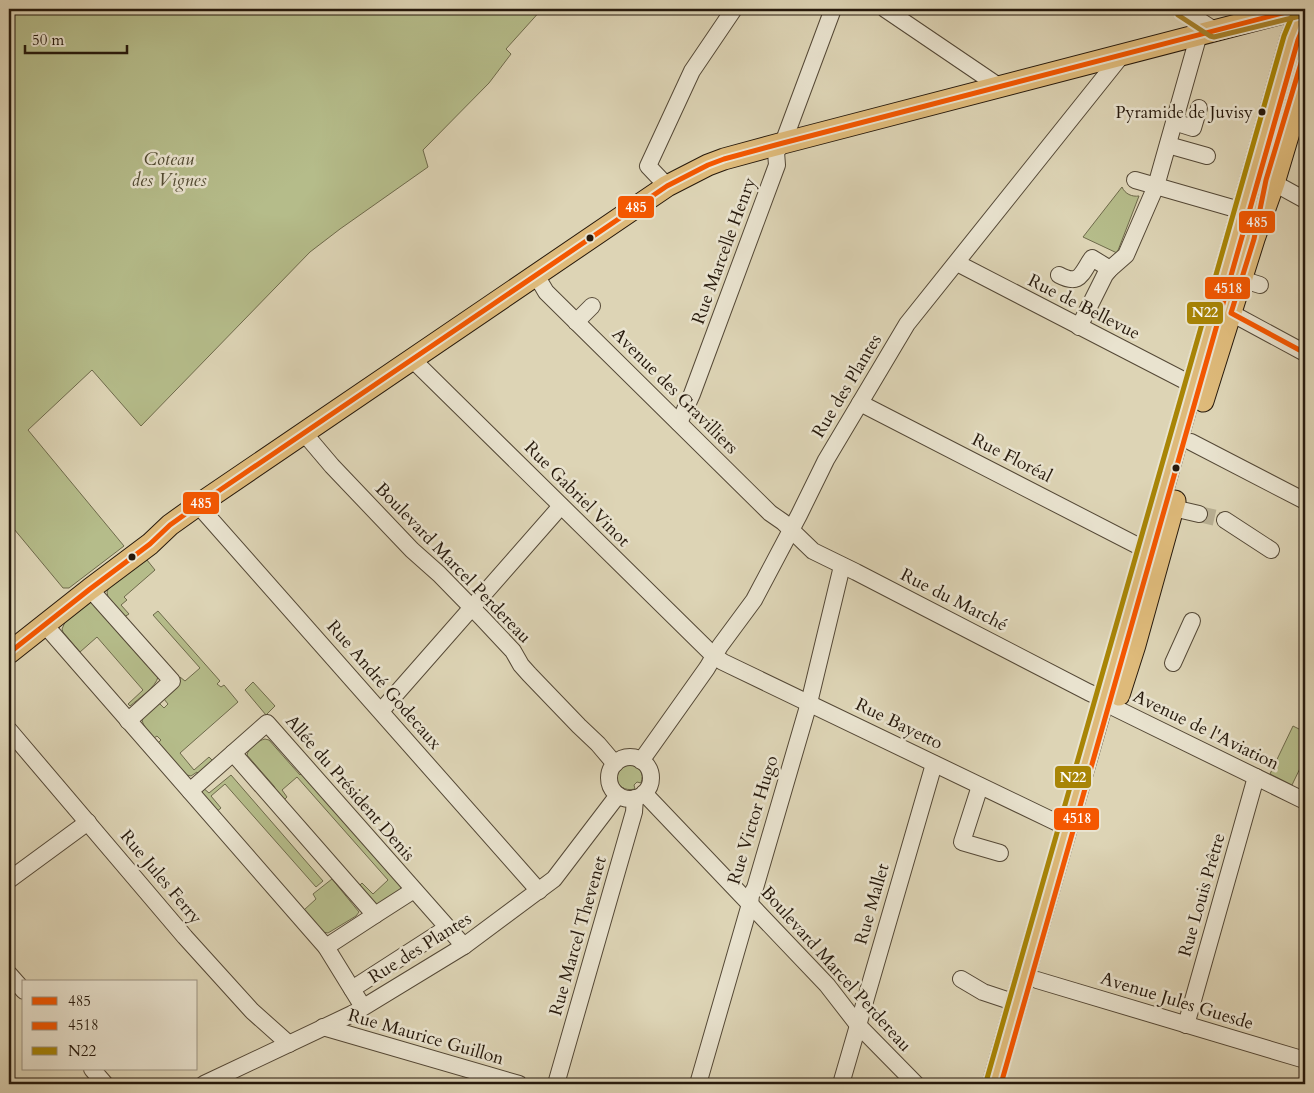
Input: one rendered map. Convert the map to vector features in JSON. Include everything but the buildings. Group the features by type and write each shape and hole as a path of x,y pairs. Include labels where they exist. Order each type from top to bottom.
{"main road":[{"path":"9,653 150,544 170,525 198,505 667,186 708,165 783,143 1206,32 1299,15 1146,550 1109,704 1008,1084"},
{"path":"993,1084 1066,827 1109,704 1135,645 1191,442 1231,312 1251,282 1254,239 1266,180 1305,50"},
{"path":"1254,239 1274,183 1305,79"}],"street":[{"path":"667,186 648,166 692,71 734,9"},
{"name":"Rue Marcelle Henry","path":"679,423 692,394 777,165 776,152 783,143 833,9"},
{"path":"885,9 1000,87"},
{"path":"1079,327 1110,269 1126,255 1156,186 1174,122 1206,32 1182,9"},
{"name":"Rue des Plantes","path":"641,761 754,600 826,460 907,324 1122,55"},
{"path":"1174,122 1193,128 1199,108"},
{"path":"1168,145 1207,156"},
{"path":"1134,180 1243,211"},
{"path":"1274,183 1305,200"},
{"path":"1059,275 1069,280 1077,279 1092,258 1110,269"},
{"name":"Rue de Bellevue","path":"957,263 1193,385"},
{"name":"Avenue des Gravilliers","path":"536,275 546,292 576,322 770,513 791,529"},
{"path":"576,322 592,306"},
{"path":"1231,312 1279,334 1305,353"},
{"name":"Rue Gabriel Vinot","path":"412,360 714,656"},
{"name":"Rue Floréal","path":"860,403 1146,550"},
{"name":"Boulevard Marcel Perdereau","path":"304,433 332,466 412,550 439,574 513,651 529,674 598,744 615,764"},
{"path":"1191,442 1305,501"},
{"name":"Rue André Godecaux","path":"198,505 539,891"},
{"path":"381,711 562,506"},
{"path":"1173,508 1199,514"},
{"path":"1224,520 1271,550"},
{"name":"Rue du Marché","path":"791,529 813,551 1109,704"},
{"name":"Rue Victor Hugo","path":"698,1084 751,895 755,888 809,703 842,566"},
{"path":"90,589 172,681 128,720"},
{"path":"1173,663 1192,621"},
{"path":"45,625 326,947 363,1008"},
{"name":"Rue Bayetto","path":"714,656 1066,827"},
{"name":"Avenue de l'Aviation","path":"1109,704 1305,801"},
{"name":"Allée du Président Denis","path":"190,791 267,723 464,946"},
{"name":"Rue Jules Ferry","path":"9,730 185,937 246,1004 288,1044"},
{"path":"233,752 375,915"},
{"path":"628,758 635,758 641,761 646,765 650,783 640,796 623,798 610,786 609,780 612,768 621,760 628,758"},
{"name":"Rue Mallet","path":"841,1084 934,764"},
{"name":"Rue Louis Prêtre","path":"1186,1025 1256,777"},
{"path":"956,833 976,784"},
{"path":"976,784 962,842 1000,853"},
{"name":"Rue des Plantes","path":"204,1084 363,1008 464,946 554,879 618,795"},
{"name":"Boulevard Marcel Perdereau","path":"640,796 750,904 827,985 858,1025 916,1084"},
{"name":"Rue Marcel Thevenet","path":"556,1084 640,796"},
{"path":"9,880 88,822"},
{"path":"326,947 414,890"},
{"path":"352,988 442,932"},
{"path":"9,974 22,989"},
{"path":"962,979 983,992 1016,1003"},
{"name":"Avenue Jules Guesde","path":"1037,980 1305,1060"},
{"name":"Rue Maurice Guillon","path":"323,1027 519,1084"},
{"path":"93,1070 105,1084"}],"green space":[{"name":"Coteau des Vignes","path":"9,9 542,9 506,49 511,54 489,83 423,150 428,167 310,252 141,426 92,370 28,430 124,546 69,588 63,588 9,523"},
{"path":"1122,187 1129,194 1139,196 1117,253 1083,237"},
{"path":"145,560 155,570 124,597 127,600 121,605 129,614 124,617 108,597 107,592 109,587"},
{"path":"91,601 158,677 150,689 130,706 128,704 143,690 97,637 80,652 63,632 62,629 65,622"},
{"path":"158,611 220,681 217,684 221,687 224,685 238,702 180,753 194,770 209,757 213,761 199,774 197,772 191,776 187,775 158,743 161,740 157,736 154,738 143,722 144,716 159,703 164,708 168,704 164,699 179,682 180,677 185,681 200,668 153,615"},
{"path":"253,682 275,706 266,715 245,690"},
{"path":"1293,726 1305,732 1305,758 1292,785 1270,774"},
{"path":"265,739 269,740 300,775 302,773 401,885 400,893 378,905 358,887 362,883 373,894 388,880 297,777 282,790 287,797 283,801 273,790 274,786 247,755 254,745"},
{"path":"631,764 639,769 642,774 641,783 637,782 634,785 635,789 622,787 617,779 619,769"},
{"path":"231,775 323,881 316,887 225,784 211,796 221,808 215,813 201,794 202,787 209,793"},
{"path":"332,879 359,912 356,916 328,933 323,932 304,910 316,899 313,894"}],"tunnel":[{"path":"1199,514 1225,520"}],"transit line":[{"name":"N22","path":"986,1082 1284,36 1295,9"},
{"name":"485","path":"9,653 150,544 170,525 198,505 667,186 708,165 783,143 1298,9"},
{"path":"1178,15 1214,37 1300,16"},
{"name":"4518","path":"1001,1084 1298,40 1305,23"},
{"name":"485","path":"1305,50 1266,180 1254,239 1231,313 1305,353"}],"place":[{"name":"Pyramide de Juvisy","path":"1262,112"}]}
